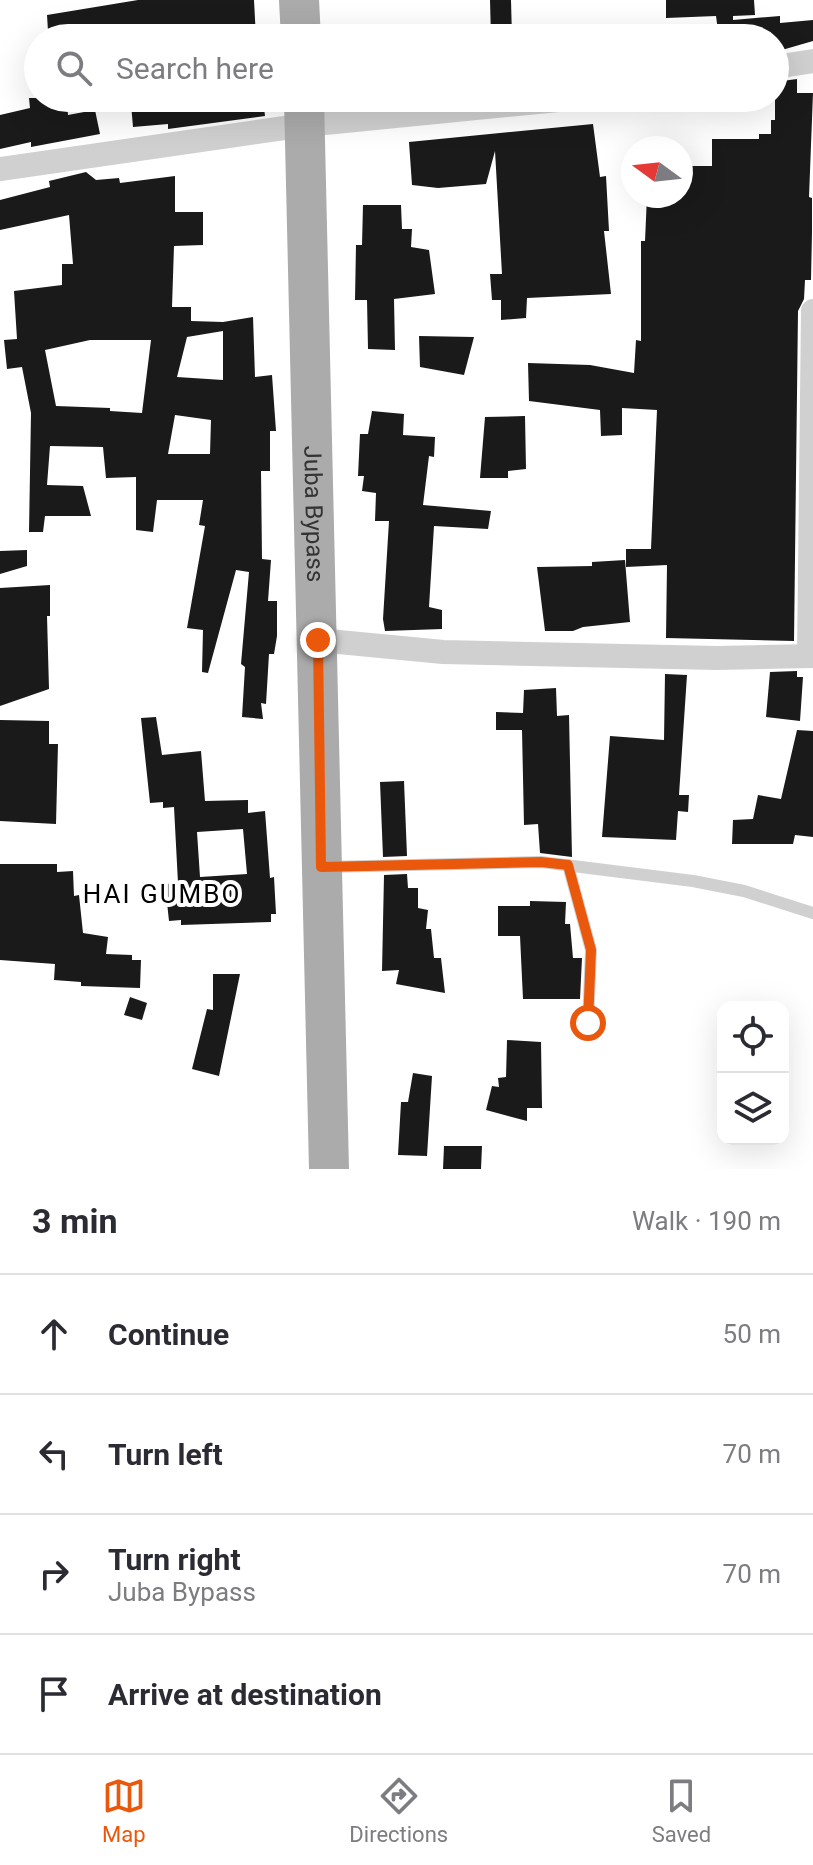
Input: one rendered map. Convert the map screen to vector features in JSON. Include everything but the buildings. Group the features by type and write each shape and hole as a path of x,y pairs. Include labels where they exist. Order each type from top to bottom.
{"main road":[{"path":"299,0 300,24"},
{"name":"Juba Bypass","path":"305,112 329,1169"}],"street":[{"path":"789,65 813,61"},
{"path":"0,169 300,112"},
{"path":"318,640 443,652 717,658 811,656 813,311"}],"lane":[{"path":"321,867 541,862 718,886 813,913"},
{"path":"568,865 591,950 588,1023"}],"district":[{"name":"HAI GUMBO","path":"162,894"}],"route":[{"path":"318,640 321,867 541,862 568,865 591,950 588,1023"}]}
